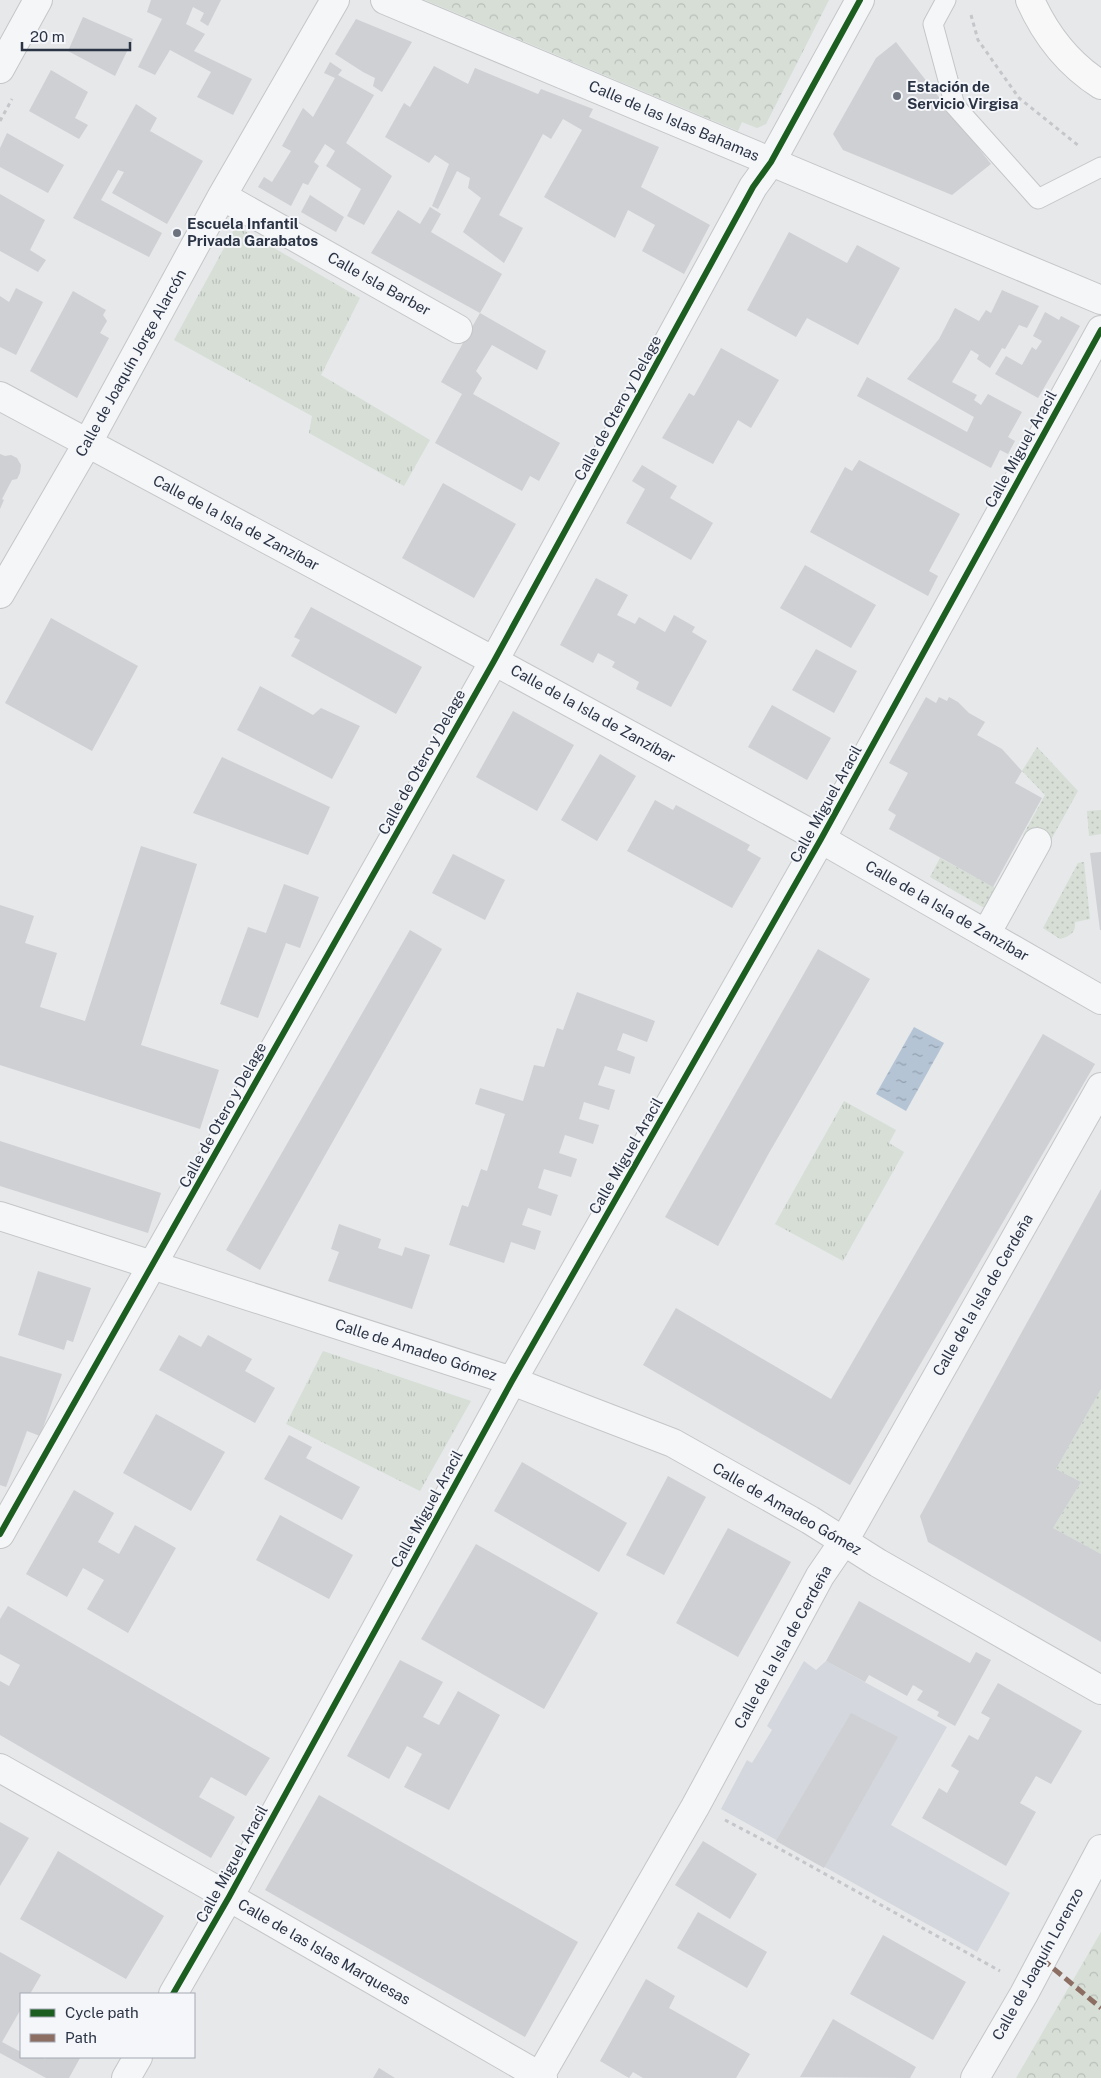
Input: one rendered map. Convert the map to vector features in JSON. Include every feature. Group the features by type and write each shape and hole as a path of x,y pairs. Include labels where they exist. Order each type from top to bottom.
{"street":[{"path":"0,68 38,0"},
{"name":"Calle de Joaquín Jorge Alarcón","path":"0,594 87,444 222,196 335,0"},
{"name":"Calle de las Islas Bahamas","path":"385,0 1101,300"},
{"name":"Calle de Otero y Delage","path":"0,1534 494,660 753,187 771,162 860,0"},
{"path":"1030,0 1040,23 1060,51 1084,74 1101,86"},
{"name":"Calle Isla Barber","path":"222,196 458,329"},
{"name":"Calle Miguel Aracil","path":"175,1993 512,1381 821,839 1101,330"},
{"name":"Calle de la Isla de Zanzíbar","path":"0,396 494,660 821,839 1101,1000"},
{"path":"986,934 1037,842"},
{"name":"Calle de la Isla de Cerdeña","path":"542,2077 695,1807 820,1576 844,1542 1101,1087"},
{"name":"Calle de Amadeo Gómez","path":"0,1216 512,1381 673,1443 1101,1690"},
{"name":"Calle de las Islas Marquesas","path":"0,1768 542,2077"},
{"name":"Calle de Joaquín Lorenzo","path":"975,2078 1024,1994 1101,1849"},
{"path":"126,2078 137,2058"}],"lane":[{"path":"946,0 933,24 956,106 1038,199 1101,167"}],"path":[{"path":"969,8 978,40 1019,98 1074,143 1081,146"},
{"path":"720,1818 780,1849 1000,1971"}],"shaded area":[{"path":"804,1661 816,1670 826,1661 947,1727 891,1825 1010,1893 977,1952 721,1809 747,1760 752,1763 772,1730 767,1726"}],"green space":[{"path":"425,0 829,0 766,124 757,128 742,122 738,131"},
{"path":"236,226 360,298 321,375 430,440 404,486 309,433 312,416 174,340"},
{"path":"1037,747 1078,791 1047,847 1023,835 1045,795 1022,771"},
{"path":"1101,810 1101,834 1089,836 1087,811"},
{"path":"940,858 999,890 988,910 930,877"},
{"path":"1084,862 1090,919 1075,922 1072,933 1060,939 1043,928 1078,863"},
{"path":"844,1101 896,1130 889,1143 904,1152 843,1261 775,1224"},
{"path":"323,1351 471,1401 420,1491 286,1424"},
{"path":"1101,1389 1101,1554 1053,1528 1081,1482 1056,1469"},
{"path":"1101,1932 1101,2078 1016,2078"}],"water":[{"path":"914,1027 944,1043 906,1111 876,1094"}],"building":[{"path":"151,0 221,0 208,26 200,21 204,13 193,7 186,24 205,34 194,51 252,79 233,115 197,97 211,72 170,50 155,75 138,67 162,19 147,12"},
{"path":"83,17 133,39 115,76 68,51"},
{"path":"356,19 412,42 382,92 373,86 375,78 335,54"},
{"name":"Estación de Servicio Virgisa","path":"896,42 991,164 952,195 843,150 833,134 876,58"},
{"path":"330,62 342,70 338,75 374,95 346,143 392,176 364,225 347,216 361,189 326,166 335,151 325,144 314,162 319,166 308,185 303,183 291,206 258,187 264,177 272,182 291,151 282,146 303,108 313,117 335,78 324,73"},
{"path":"434,66 468,84 475,68 538,94 541,89 593,109 589,117 659,147 641,187 710,225 684,274 642,251 655,225 628,210 615,238 544,197 582,130 563,119 551,139 543,134 499,215 523,228 504,263 463,232 481,198 468,188 470,178 457,171 438,209 432,206 449,164 435,155 429,163 385,137 404,103 410,107"},
{"path":"51,70 88,92 75,118 88,125 79,139 29,111"},
{"path":"136,104 157,118 150,131 203,161 167,224 112,193 124,172 118,170 101,200 162,233 149,257 73,218"},
{"path":"7,133 64,165 48,193 0,167 0,148"},
{"path":"0,194 45,220 30,250 46,260 38,272 0,251"},
{"path":"310,195 344,217 336,232 301,212"},
{"path":"430,207 441,214 431,232 502,274 480,313 371,253 398,210 420,224"},
{"path":"789,232 847,263 857,245 900,268 858,345 807,318 796,337 747,310"},
{"path":"16,288 43,302 16,355 0,347 0,296 9,302"},
{"path":"1002,290 1039,306 1027,328 1019,325 1005,349 1002,348 990,368 977,359 979,355 971,350 952,382 977,395 974,400 981,405 988,394 1022,412 1008,437 1015,441 1008,454 1000,450 991,468 857,396 867,377 967,432 974,417 907,379 939,339 955,308 979,321 986,310 991,313"},
{"path":"73,291 106,310 103,315 107,321 100,333 109,338 77,398 30,371"},
{"path":"1045,312 1059,320 1061,316 1080,326 1038,398 995,374 1006,356 1022,365 1032,347 1036,350 1042,341 1033,336"},
{"path":"480,313 546,351 537,370 492,345 476,371 482,378 473,394 560,443 539,481 530,476 522,491 435,443 462,394 441,382"},
{"path":"721,348 779,380 751,428 738,420 713,464 662,438 689,393 694,396"},
{"path":"0,454 5,456 11,455 17,458 21,465 20,473 17,479 12,480 2,499 4,500 0,509"},
{"path":"859,460 960,514 929,571 938,576 928,596 810,532 845,467 852,471"},
{"path":"642,465 677,486 670,498 713,523 691,560 626,523 645,489 632,481"},
{"path":"443,483 516,524 474,598 402,558"},
{"path":"805,565 876,605 851,648 780,608"},
{"path":"596,578 628,595 617,615 635,624 639,617 665,632 674,615 695,627 692,632 707,641 671,707 636,689 639,682 612,667 615,662 598,653 593,663 560,645"},
{"path":"311,607 422,667 396,714 291,656 300,640 294,637"},
{"path":"51,618 138,666 92,751 5,703"},
{"path":"816,649 857,671 834,713 792,690"},
{"path":"260,686 313,715 321,708 360,726 332,779 237,730"},
{"path":"926,697 936,703 939,697 947,701 949,697 958,702 969,713 985,722 977,735 1002,749 1022,771 1015,783 1042,798 993,887 889,829 896,815 888,810 908,773 889,763"},
{"path":"772,705 831,738 807,780 748,747"},
{"path":"513,711 574,745 537,811 476,777"},
{"path":"600,754 636,776 597,841 561,820"},
{"path":"222,757 330,807 308,855 193,813"},
{"path":"655,800 673,810 676,805 750,845 747,850 761,858 732,908 627,851"},
{"path":"141,846 197,864 141,1045 219,1070 200,1129 0,1065 0,905 34,916 25,943 57,953 40,1007 85,1021"},
{"path":"1101,852 1101,930 1100,930 1090,853"},
{"path":"453,854 505,880 485,920 432,893"},
{"path":"284,884 319,897 300,948 286,943 258,1018 220,1004 248,927 266,933"},
{"path":"410,930 442,949 260,1270 226,1250"},
{"path":"818,949 870,979 769,1153 718,1246 665,1217"},
{"path":"577,992 655,1021 647,1042 623,1033 617,1050 635,1057 630,1074 605,1066 598,1085 615,1090 609,1110 584,1102 579,1119 599,1125 593,1144 565,1135 559,1153 577,1159 571,1177 544,1169 538,1188 558,1195 551,1216 528,1208 522,1225 541,1231 535,1250 511,1242 504,1263 449,1245 462,1205 468,1207 481,1169 487,1171 505,1114 475,1104 480,1088 523,1101 534,1065 544,1067 557,1028 563,1030"},
{"path":"1043,1034 1095,1064 850,1485 643,1365 676,1308 831,1399"},
{"path":"0,1141 161,1193 148,1233 0,1186"},
{"path":"1101,1189 1101,1389 1056,1469 1081,1482 1053,1528 1101,1554 1101,1642 928,1542 920,1516"},
{"path":"339,1224 381,1239 378,1248 402,1256 405,1247 430,1255 412,1309 328,1281 339,1252 331,1249"},
{"path":"38,1271 91,1288 73,1342 67,1340 64,1350 18,1335"},
{"path":"179,1335 201,1347 208,1335 252,1359 245,1371 275,1388 255,1423 159,1370"},
{"path":"0,1356 62,1374 40,1436 27,1431 6,1487 0,1485"},
{"path":"156,1414 225,1452 191,1511 123,1473"},
{"path":"289,1435 312,1447 306,1458 360,1487 342,1520 264,1479"},
{"path":"522,1462 627,1523 599,1572 494,1511"},
{"path":"668,1476 706,1497 664,1575 626,1555"},
{"path":"74,1490 114,1513 98,1542 119,1554 135,1525 176,1548 128,1633 87,1609 104,1580 83,1568 67,1597 26,1574"},
{"path":"280,1515 353,1555 329,1599 256,1560"},
{"path":"728,1528 791,1562 738,1657 676,1623"},
{"path":"476,1544 598,1613 544,1709 421,1639"},
{"path":"859,1601 970,1663 976,1652 991,1660 955,1726 937,1716 939,1712 917,1700 923,1691 913,1685 907,1696 869,1675 865,1682 826,1661"},
{"path":"8,1606 270,1758 246,1796 211,1777 199,1797 235,1817 211,1858 0,1735 0,1681 9,1686 20,1665 0,1654 0,1619"},
{"path":"400,1660 443,1682 423,1717 439,1725 458,1691 500,1715 449,1810 404,1787 422,1754 407,1746 389,1779 347,1756"},
{"path":"998,1683 1082,1731 1051,1784 1036,1776 1020,1803 1036,1812 1006,1866 922,1818 939,1788 947,1793 959,1771 951,1766 969,1735 978,1740 990,1718 981,1713"},
{"path":"851,1713 898,1737 824,1868 776,1841"},
{"path":"319,1795 578,1942 525,2037 265,1890"},
{"path":"0,1822 29,1838 0,1886"},
{"path":"703,1841 757,1874 730,1919 675,1885"},
{"path":"58,1851 164,1916 126,1979 20,1919"},
{"path":"698,1912 767,1952 747,1988 677,1948"},
{"path":"883,1935 966,1982 933,2040 850,1994"},
{"path":"0,1952 41,1975 31,1993 20,1993 20,2011 2,2042 20,2051 20,2058 80,2058 69,2078 46,2078 0,2053"},
{"path":"646,1979 675,1996 669,2008 750,2054 736,2078 643,2078 633,2072 629,2078 600,2061"},
{"path":"833,2019 916,2067 910,2078 800,2077"},
{"path":"379,2068 395,2078 373,2078"}],"marked path":[{"path":"1042,1959 1101,2008"}],"cycle path":[{"path":"0,1534 494,661 753,187 771,162 860,0"},
{"path":"174,1993 229,1897 512,1381 821,839 1101,330"}],"place":[{"name":"Estación de Servicio Virgisa","path":"897,96"},
{"name":"Escuela Infantil Privada Garabatos","path":"177,233"}]}
